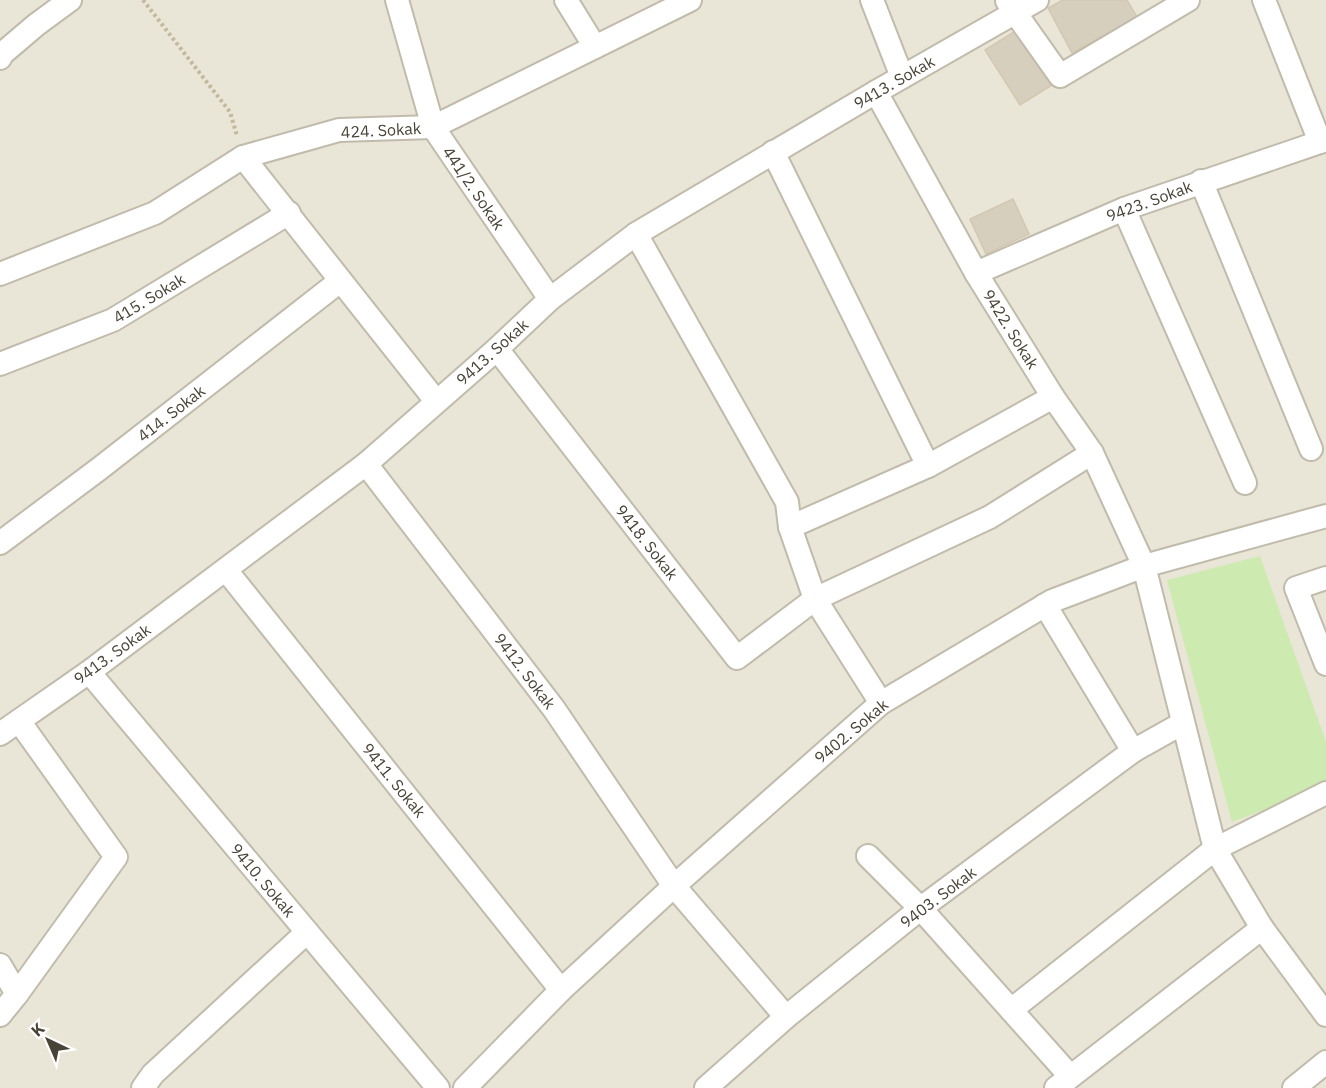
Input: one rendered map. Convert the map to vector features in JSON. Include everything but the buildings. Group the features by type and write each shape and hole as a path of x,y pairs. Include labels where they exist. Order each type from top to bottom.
{"street":[{"path":"0,54 70,0"},
{"name":"441/2. Sokak","path":"397,0 433,127 550,299"},
{"path":"566,0 595,47"},
{"name":"424. Sokak","path":"0,274 155,213 243,157 339,130 433,127 690,0"},
{"path":"872,0 902,77"},
{"name":"9413. Sokak","path":"0,734 89,672 366,464 497,349 550,299 636,234 902,77 1010,7 1037,0"},
{"path":"1010,7 1060,76 1188,0"},
{"path":"1264,0 1323,141"},
{"name":"9422. Sokak","path":"876,92 976,273 1053,398 1092,453 1144,566 1215,849 1262,928 1326,1015"},
{"name":"9423. Sokak","path":"976,273 1124,209 1323,141"},
{"path":"773,152 928,466"},
{"path":"243,157 436,401"},
{"path":"1201,181 1311,449"},
{"path":"1124,209 1245,483"},
{"name":"415. Sokak","path":"0,364 113,320 289,213"},
{"path":"636,234 787,502 790,527 815,599 881,703"},
{"name":"414. Sokak","path":"0,543 99,469 340,281"},
{"name":"9418. Sokak","path":"497,349 737,658 815,599"},
{"path":"790,527 928,466 1053,398"},
{"path":"815,599 990,517 1092,453"},
{"name":"9412. Sokak","path":"366,464 554,709 674,886 786,1017"},
{"name":"9402. Sokak","path":"465,1088 561,990 674,886 881,703 1045,605 1144,566 1326,516"},
{"name":"9411. Sokak","path":"226,570 561,990"},
{"path":"1326,578 1296,588 1326,664"},
{"path":"1045,605 1133,751"},
{"name":"9410. Sokak","path":"89,672 438,1088"},
{"path":"0,1015 116,857 19,720"},
{"name":"9403. Sokak","path":"706,1088 786,1017 921,909 1133,751 1183,723"},
{"path":"1011,1010 1215,849 1326,792"},
{"path":"868,856 921,909 1011,1010 1063,1082 1262,928"},
{"path":"143,1088 153,1074 307,932"},
{"path":"0,965 17,994"},
{"path":"1294,1088 1326,1062"}],"path":[{"path":"143,0 230,112 243,157"}],"shaded area":[{"path":"0,0 1326,0 1326,1088 0,1088"}],"green space":[{"path":"1260,556 1326,742 1326,786 1232,822 1167,580"}]}
